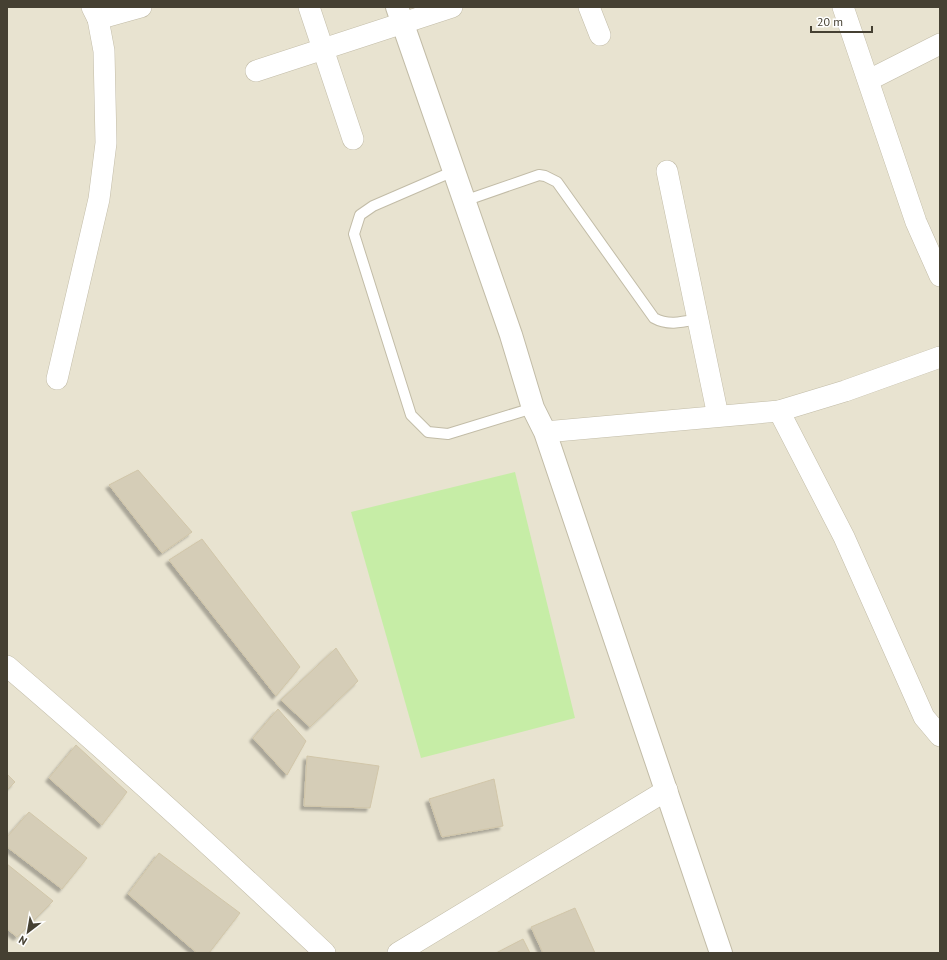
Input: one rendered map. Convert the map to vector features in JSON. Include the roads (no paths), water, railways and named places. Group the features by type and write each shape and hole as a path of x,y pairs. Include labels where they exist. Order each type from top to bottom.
{"street":[{"path":"57,379 99,199 106,143 104,51 95,13 141,7"},
{"path":"309,7 353,139"},
{"path":"256,71 324,50 400,16 452,7"},
{"path":"589,7 600,35"},
{"path":"843,7 916,222 940,276"},
{"path":"400,16 511,335 533,408 545,432 721,953"},
{"path":"869,80 940,44"},
{"path":"667,171 718,416"},
{"path":"545,432 779,411 845,391 940,357"},
{"path":"779,411 844,537 924,717 940,736"},
{"path":"7,666 218,852 325,953"},
{"path":"398,953 667,790"}],"lane":[{"path":"454,171 373,206 360,215 354,234 411,416 428,432 448,434 533,408"},
{"path":"464,201 539,175 545,176 557,182 654,318 661,322 670,324 698,319"}]}
